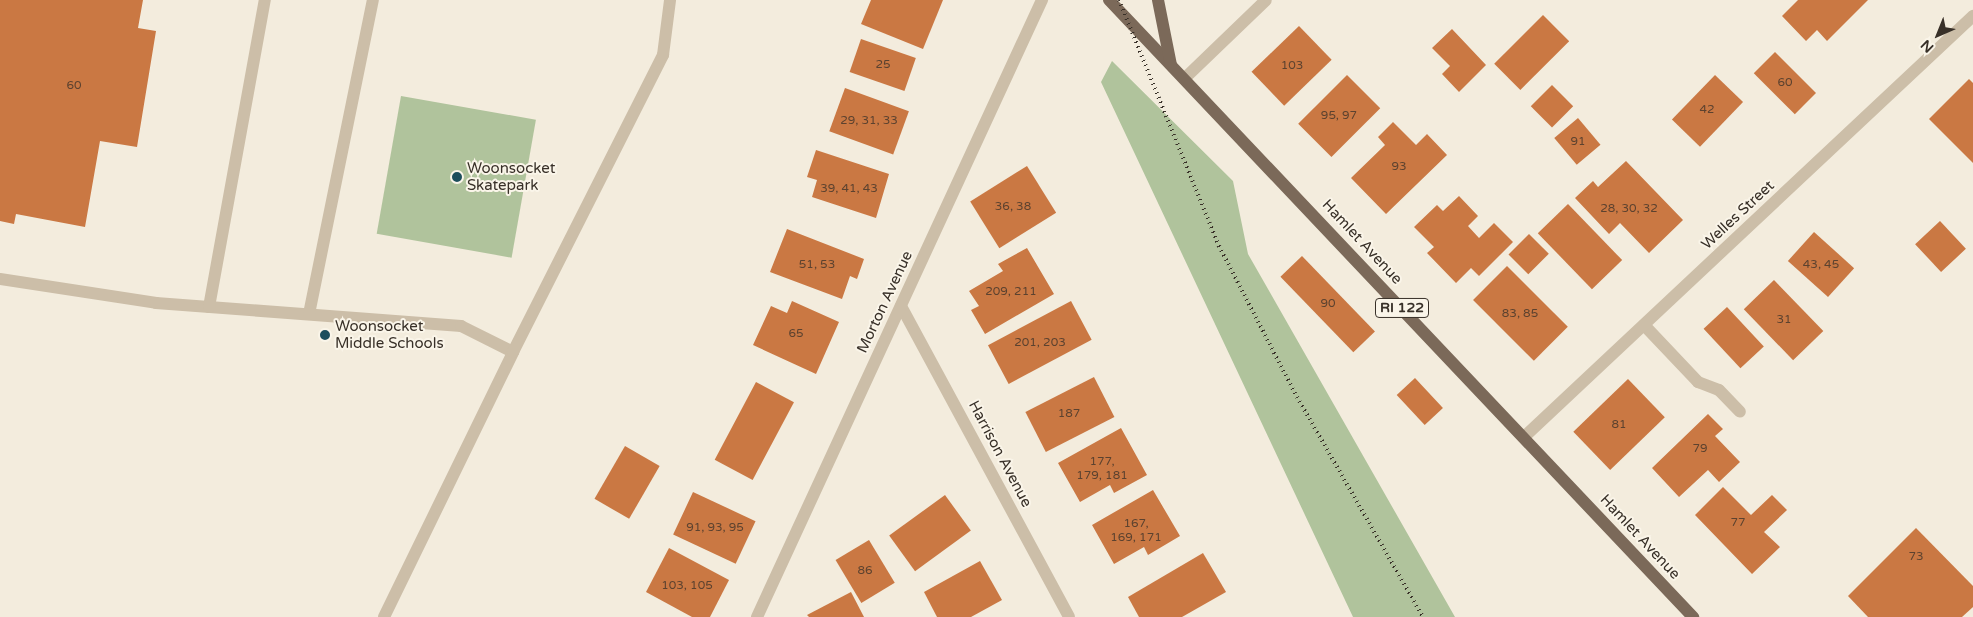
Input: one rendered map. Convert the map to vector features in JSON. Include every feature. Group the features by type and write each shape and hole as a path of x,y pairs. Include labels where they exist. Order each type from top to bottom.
{"main road":[{"name":"Hamlet Avenue","path":"1109,0 1524,437 1692,617"},
{"path":"1158,0 1171,65"}],"street":[{"path":"209,307 265,0"},
{"path":"309,314 373,0"},
{"path":"384,617 513,352 663,55 670,0"},
{"name":"Morton Avenue","path":"757,617 1042,0"},
{"path":"1184,78 1266,0"},
{"name":"Welles Street","path":"1524,437 1973,16"},
{"path":"0,280 156,303 461,326 513,352"},
{"name":"Harrison Avenue","path":"901,306 1069,617"},
{"path":"1644,326 1698,382 1719,390 1740,412"}],"green space":[{"path":"1112,61 1233,181 1248,254 1455,617 1353,617 1101,82"},
{"name":"Woonsocket Skatepark","path":"401,96 536,120 512,258 377,234"}],"building":[{"path":"0,0 143,0 138,28 156,31 137,147 100,141 85,227 16,214 14,224 0,221"},
{"path":"871,0 943,0 923,49 861,24"},
{"path":"1798,0 1868,0 1827,41 1817,30 1806,41 1782,16"},
{"path":"1543,15 1569,41 1520,90 1494,64"},
{"path":"1299,26 1332,60 1284,106 1252,72"},
{"path":"1452,29 1486,65 1459,92 1442,74 1450,66 1432,48"},
{"path":"861,39 916,58 904,91 850,72"},
{"path":"1775,52 1816,93 1795,114 1754,73"},
{"path":"1347,75 1380,108 1331,157 1298,124"},
{"path":"1715,75 1743,102 1700,147 1672,120"},
{"path":"1969,79 1973,83 1973,163 1929,119"},
{"path":"1552,85 1573,106 1552,127 1531,106"},
{"path":"845,88 909,111 893,154 829,131"},
{"path":"1578,118 1600,145 1577,165 1554,138"},
{"path":"1393,122 1416,145 1427,134 1447,155 1386,214 1351,178 1385,145 1378,137"},
{"path":"816,150 889,174 876,218 812,197 817,180 807,177"},
{"path":"1626,161 1683,220 1649,253 1620,223 1609,234 1575,198 1593,181 1598,187"},
{"path":"1027,166 1056,213 999,248 970,202"},
{"path":"1459,196 1478,216 1468,226 1479,238 1494,223 1513,242 1479,276 1471,268 1456,283 1427,253 1434,247 1414,227 1437,205 1443,211"},
{"path":"1568,204 1622,260 1592,289 1538,233"},
{"path":"1940,221 1966,249 1941,272 1915,244"},
{"path":"787,229 864,259 857,279 850,276 842,299 770,272"},
{"path":"1814,232 1854,268 1828,297 1788,261"},
{"path":"1529,234 1549,254 1528,274 1508,255"},
{"path":"1027,248 1054,294 985,334 971,310 979,306 969,291 1003,271 998,264"},
{"path":"1302,256 1375,332 1353,352 1280,277"},
{"path":"1507,266 1568,327 1534,361 1473,300"},
{"path":"1774,280 1823,331 1793,360 1744,309"},
{"path":"792,301 839,322 816,374 753,345 771,306 787,313"},
{"path":"1071,301 1092,340 1009,384 988,345"},
{"path":"1727,307 1764,346 1740,368 1704,329"},
{"path":"1094,377 1114,417 1046,452 1025,412"},
{"path":"1415,378 1443,408 1425,425 1397,395"},
{"path":"1628,379 1665,417 1610,470 1573,432"},
{"path":"756,382 794,402 753,480 715,460"},
{"path":"1708,414 1723,429 1715,436 1740,462 1719,482 1708,470 1679,497 1652,468"},
{"path":"1121,428 1147,475 1114,493 1110,485 1080,502 1058,463"},
{"path":"625,446 660,466 629,519 594,499"},
{"path":"1723,487 1751,515 1772,495 1787,510 1764,532 1780,547 1752,574 1695,515"},
{"path":"1153,490 1180,536 1148,555 1144,547 1114,564 1092,525"},
{"path":"693,492 756,521 736,564 673,535"},
{"path":"945,495 971,531 915,571 889,536"},
{"path":"1916,528 1973,586 1973,607 1962,617 1868,617 1848,596"},
{"path":"869,540 895,583 861,603 836,560"},
{"path":"669,548 729,580 710,617 692,617 646,592"},
{"path":"1203,553 1226,592 1182,617 1139,617 1128,597"},
{"path":"980,561 1002,600 971,617 937,617 924,592"},
{"path":"851,592 864,617 809,617 807,615"}],"railway":[{"path":"1119,0 1219,246 1297,397 1423,617"}],"place":[{"name":"Woonsocket Skatepark","path":"457,177"},
{"name":"Woonsocket Middle Schools","path":"325,335"}]}
